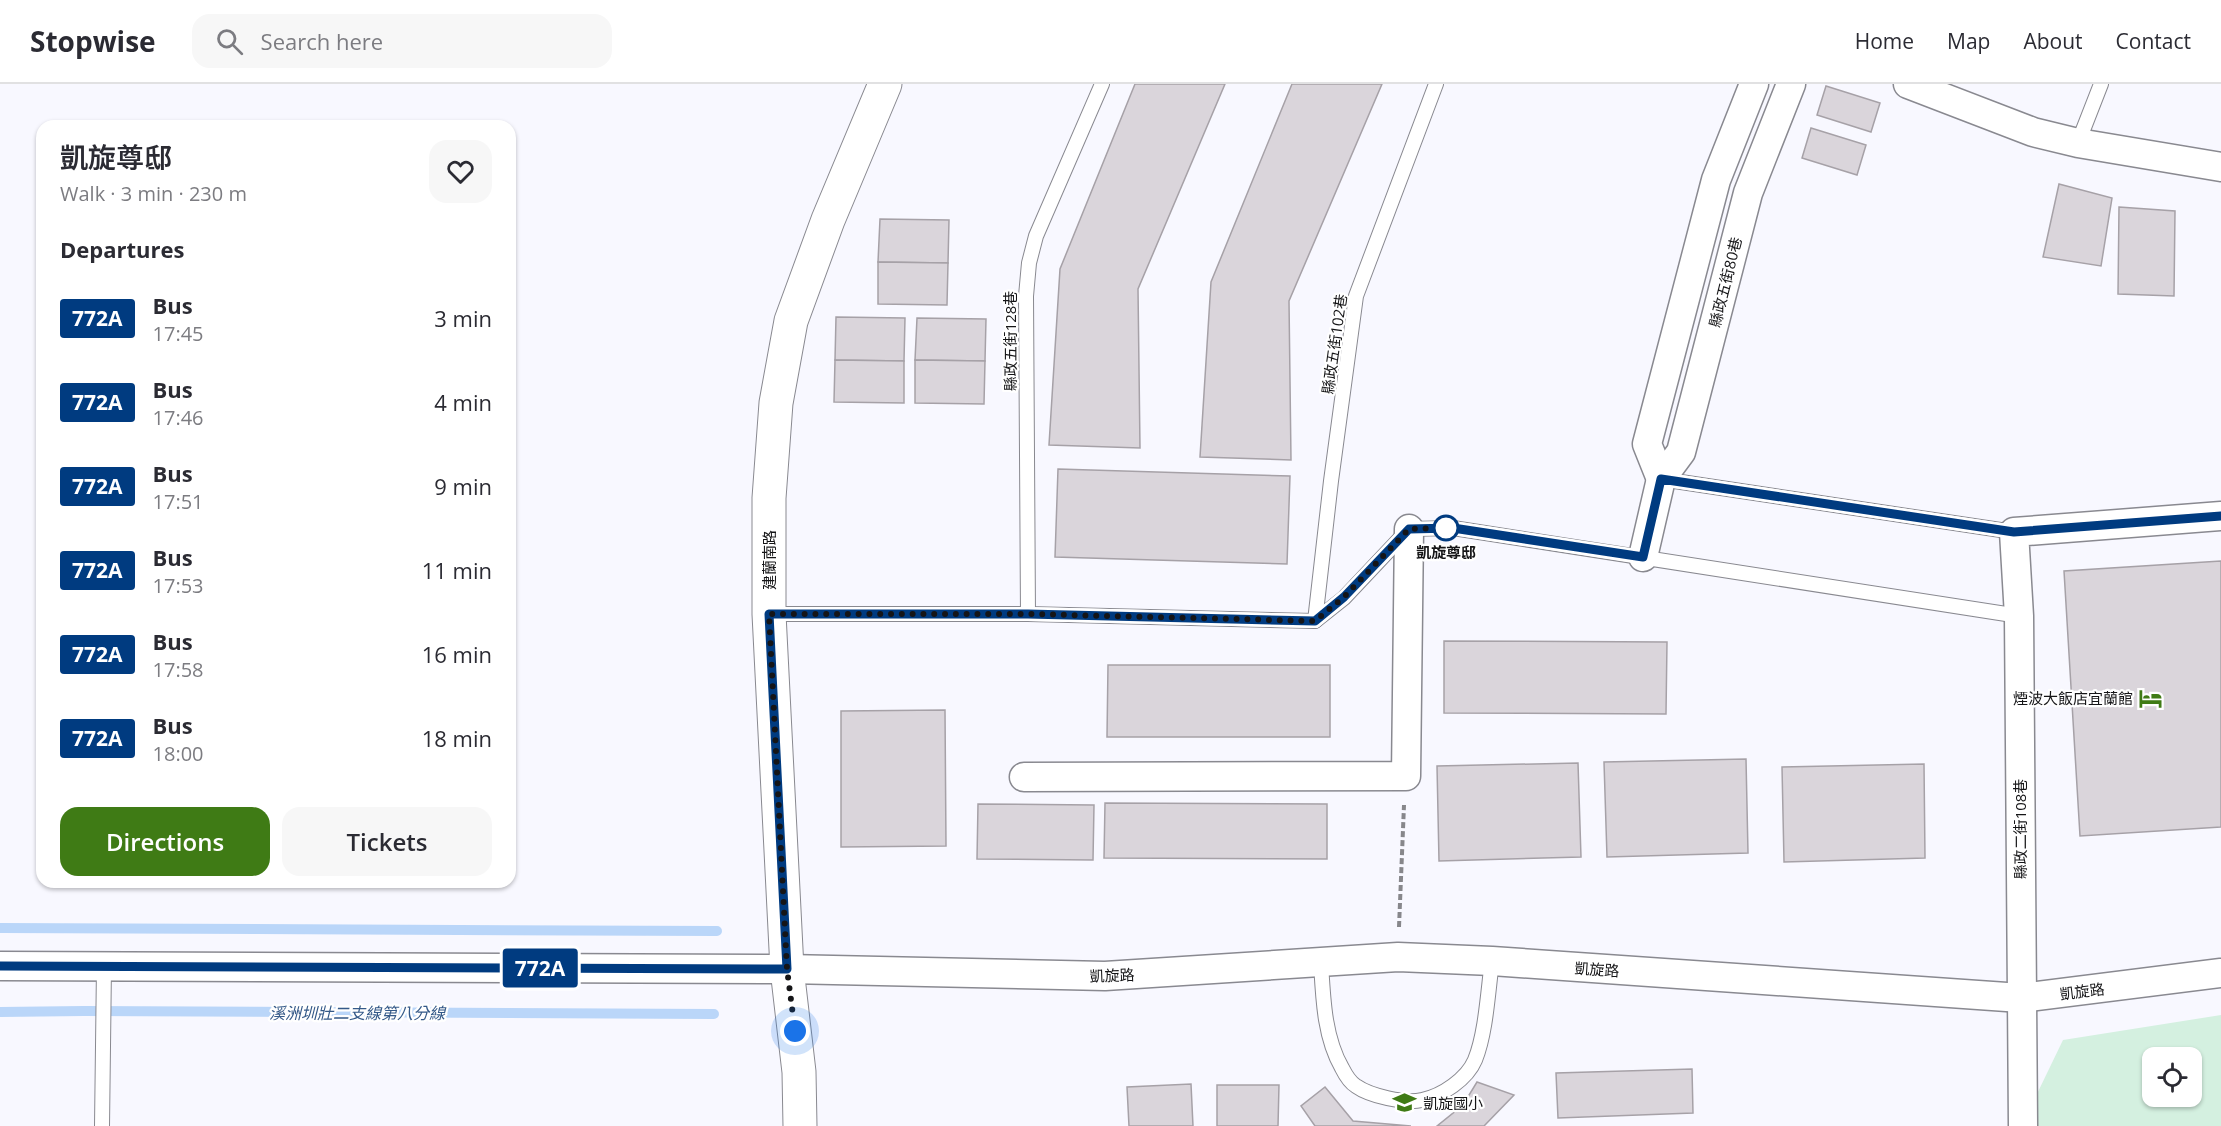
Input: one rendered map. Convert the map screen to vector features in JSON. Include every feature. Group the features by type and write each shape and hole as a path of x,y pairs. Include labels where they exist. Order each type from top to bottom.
{"street":[{"name":"建蘭南路","path":"800,1126 800,1072 787,969 769,614 769,498 776,403 792,321 828,220 885,84"},
{"path":"1661,479 1647,444 1716,180 1754,84"},
{"name":"縣政五街80巷","path":"1643,557 1661,479 1681,452 1748,193 1791,84"},
{"path":"1908,84 2033,132 2078,143 2221,167"},
{"path":"2014,532 2221,516"},
{"path":"1024,777 1406,776 1409,529"},
{"name":"縣政二街108巷","path":"2014,532 2019,616 2023,1126"},
{"name":"凱旋路","path":"0,966 787,969 1106,976 1398,957 2021,998 2221,973"}],"lane":[{"name":"縣政五街128巷","path":"1028,614 1026,296 1029,263 1036,236 1102,84"},
{"name":"縣政五街102巷","path":"1315,621 1356,296 1436,84"},
{"path":"2078,143 2101,84"},
{"path":"1661,479 2014,532"},
{"path":"769,614 1028,614 1315,621 1344,597 1409,529 1453,528 2019,616"},
{"path":"1321,962 1324,1009 1335,1050 1342,1068 1354,1085 1375,1095 1399,1100 1422,1101 1461,1081 1475,1061 1484,1025 1492,962"},
{"path":"102,1126 104,966"}],"path":[{"path":"1398,957 1406,776"}],"green space":[{"path":"2221,1015 2221,1126 2036,1126 2035,1098 2063,1040"}],"building":[{"path":"1135,84 1225,84 1138,289 1140,448 1049,445 1060,269"},
{"path":"1292,84 1382,84 1289,301 1291,460 1200,457 1211,282"},
{"path":"1826,86 1880,103 1871,132 1817,115"},
{"path":"1811,128 1866,145 1857,175 1802,158"},
{"path":"2059,184 2112,198 2101,266 2043,257"},
{"path":"2119,207 2175,211 2174,296 2118,294"},
{"path":"880,219 949,220 948,263 878,262"},
{"path":"878,262 948,263 947,305 878,304"},
{"path":"836,317 905,318 904,361 835,360"},
{"path":"917,318 986,319 985,361 915,360"},
{"path":"835,360 904,361 904,403 834,402"},
{"path":"915,360 985,361 984,404 915,403"},
{"path":"1058,469 1290,476 1287,564 1055,557"},
{"path":"2221,561 2221,827 2080,836 2064,571"},
{"path":"1444,641 1667,642 1666,714 1444,713"},
{"path":"1108,665 1330,665 1330,737 1107,737"},
{"path":"945,710 946,846 841,847 841,711"},
{"path":"1746,759 1748,853 1607,857 1604,762"},
{"path":"1578,763 1581,857 1439,861 1437,766"},
{"path":"1924,764 1925,858 1784,862 1782,767"},
{"path":"1105,803 1327,804 1327,859 1104,858"},
{"path":"978,804 1094,805 1093,860 977,859"},
{"path":"1692,1069 1693,1113 1558,1118 1556,1073"},
{"path":"1477,1082 1514,1095 1484,1126 1437,1126 1463,1105"},
{"path":"1191,1084 1193,1126 1129,1126 1127,1087"},
{"path":"1217,1085 1279,1085 1278,1126 1217,1126"},
{"path":"1325,1087 1353,1121 1411,1126 1315,1126 1301,1106"}],"waterway":[{"path":"0,928 717,931"},
{"name":"溪洲圳壯二支線第八分線","path":"0,1012 714,1014"}],"bus line":[{"name":"772A","path":"0,966 787,969 769,614 1028,614 1315,621 1344,597 1409,529 1453,528 1643,557 1661,479 2014,532 2221,516"}],"place":[{"name":"凱旋尊邸","path":"1446,528"},
{"name":"煙波大飯店宜蘭館","path":"2151,698"},
{"name":"凱旋國小","path":"1405,1103"}],"route":[{"path":"795,1031 787,969 769,614 1028,614 1315,621 1344,597 1409,529 1453,528 1446,528"}]}
